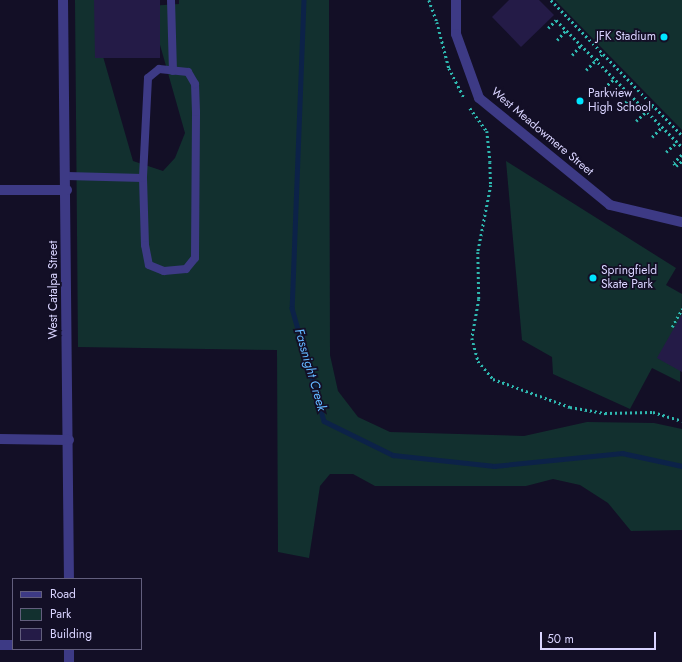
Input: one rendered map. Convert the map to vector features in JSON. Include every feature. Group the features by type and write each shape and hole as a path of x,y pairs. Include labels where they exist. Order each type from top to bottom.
{"street":[{"name":"West Catalpa Street","path":"63,0 67,176 69,578"},
{"name":"West Meadowmere Street","path":"456,0 456,34 479,98 610,205 682,222"},
{"path":"0,190 67,190"},
{"path":"0,439 69,440"},
{"path":"0,645 12,645"},
{"path":"69,650 69,662"}],"lane":[{"path":"171,0 173,71"},
{"path":"158,69 188,72 195,84 195,258 186,269 164,271 149,265 145,245 143,178 148,78 158,69"},
{"path":"67,176 143,178"}],"path":[{"path":"551,0 682,135"},
{"path":"548,28 556,20 682,148"},
{"path":"557,40 566,30"},
{"path":"572,55 581,45"},
{"path":"586,70 603,53"},
{"path":"604,88 614,79"},
{"path":"622,106 632,96"},
{"path":"636,121 653,105"},
{"path":"652,137 662,127"},
{"path":"666,152 676,142"},
{"path":"682,155 674,164 676,166 682,161"},
{"path":"491,185 478,252 479,299 472,338 478,361 493,379 570,407 605,413 652,412 682,421"},
{"path":"672,327 682,309"}],"green space":[{"path":"75,0 100,0 98,39 133,161 163,171 175,158 185,133 149,6 179,4 179,0 329,0 330,355 338,391 358,417 390,432 524,436 587,422 654,423 682,429 682,530 631,531 608,503 580,485 553,479 526,486 375,486 353,474 330,474 320,486 309,558 278,552 277,350 78,347"},
{"path":"555,0 682,0 682,130"},
{"name":"Springfield Skate Park","path":"506,161 676,268 666,285 682,294 680,382 652,368 630,409 553,374 552,357 522,340"}],"building":[{"path":"94,0 160,0 160,58 95,58"},
{"path":"509,0 539,0 554,15 521,47 492,17"},
{"path":"682,314 682,372 657,358"}],"waterway":[{"name":"Fassnight Creek","path":"304,0 292,308 324,421 393,455 494,466 622,453 682,466"}],"place":[{"name":"JFK Stadium","path":"664,37"},
{"name":"Parkview High School","path":"580,101"},
{"name":"Springfield Skate Park","path":"593,278"}]}
